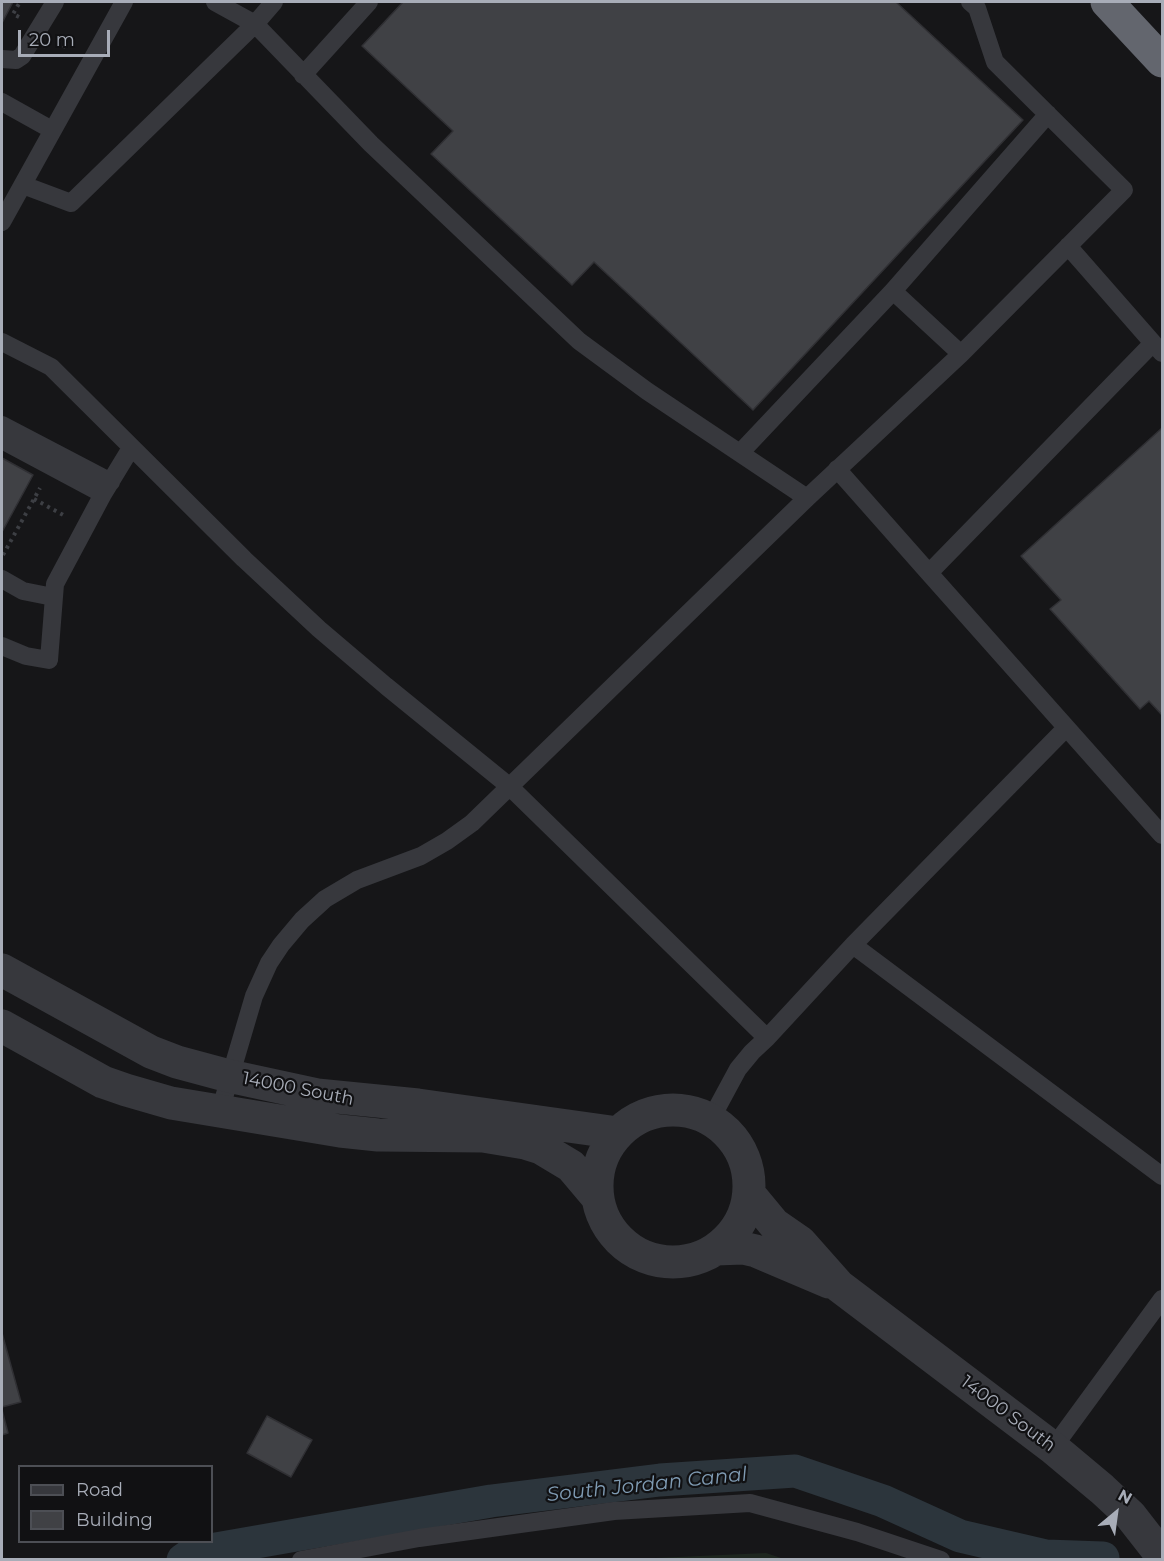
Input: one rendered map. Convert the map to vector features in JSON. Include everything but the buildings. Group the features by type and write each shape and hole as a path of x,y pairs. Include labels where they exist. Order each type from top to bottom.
{"highway":[{"path":"1107,2 1162,61"}],"street":[{"name":"14000 South","path":"2,970 151,1052 177,1062 317,1095 418,1105 618,1133"},
{"name":"14000 South","path":"2,1026 82,1071 118,1088 171,1103 350,1132 378,1135 483,1136 505,1138 541,1148 571,1166 598,1198"},
{"path":"672,1109 692,1112 711,1119 729,1133 741,1151 749,1172 750,1195 739,1225 716,1249 697,1258 675,1262 653,1259 633,1251 616,1237 604,1218 598,1198 598,1170 609,1144 634,1120 652,1112 672,1109"},
{"name":"14000 South","path":"750,1195 767,1216 800,1242 839,1286 1053,1448 1130,1515 1162,1557"},
{"name":"14000 South","path":"716,1249 743,1248 756,1251 839,1286"}],"lane":[{"path":"2,58 16,60 22,56 55,2"},
{"path":"215,2 255,24 379,152 579,341 647,391 807,498"},
{"path":"23,185 71,203 255,24 274,2"},
{"path":"303,75 369,2"},
{"path":"220,1111 250,1007 262,978 281,945 302,920 325,899 357,880 421,856 472,823 837,469 961,354 1124,190 995,62 977,8 970,2"},
{"path":"2,222 116,4"},
{"path":"2,44 22,56"},
{"path":"2,102 52,130"},
{"path":"740,453 894,291 1048,114"},
{"path":"929,573 1158,348 1068,246"},
{"path":"894,291 961,354"},
{"path":"2,342 51,367 318,629 509,786 767,1038"},
{"path":"2,425 107,488"},
{"path":"2,440 107,488"},
{"path":"2,646 26,656 49,660 55,584 131,448"},
{"path":"837,469 1162,835"},
{"path":"2,579 23,591 53,597"},
{"path":"711,1119 738,1069 752,1052 853,945 1066,728"},
{"path":"853,945 1162,1176"},
{"path":"1053,1448 1162,1299"},
{"path":"301,1560 419,1538 614,1512 750,1503 857,1532 941,1560"}],"path":[{"path":"2,558 43,484"},
{"path":"34,498 42,503"}],"shaded area":[{"path":"766,1553 784,1559 633,1559"}],"waterway":[{"name":"South Jordan Canal","path":"183,1560 193,1553 491,1501 660,1480 795,1471 883,1501 960,1536 1046,1556 1103,1558"}]}
